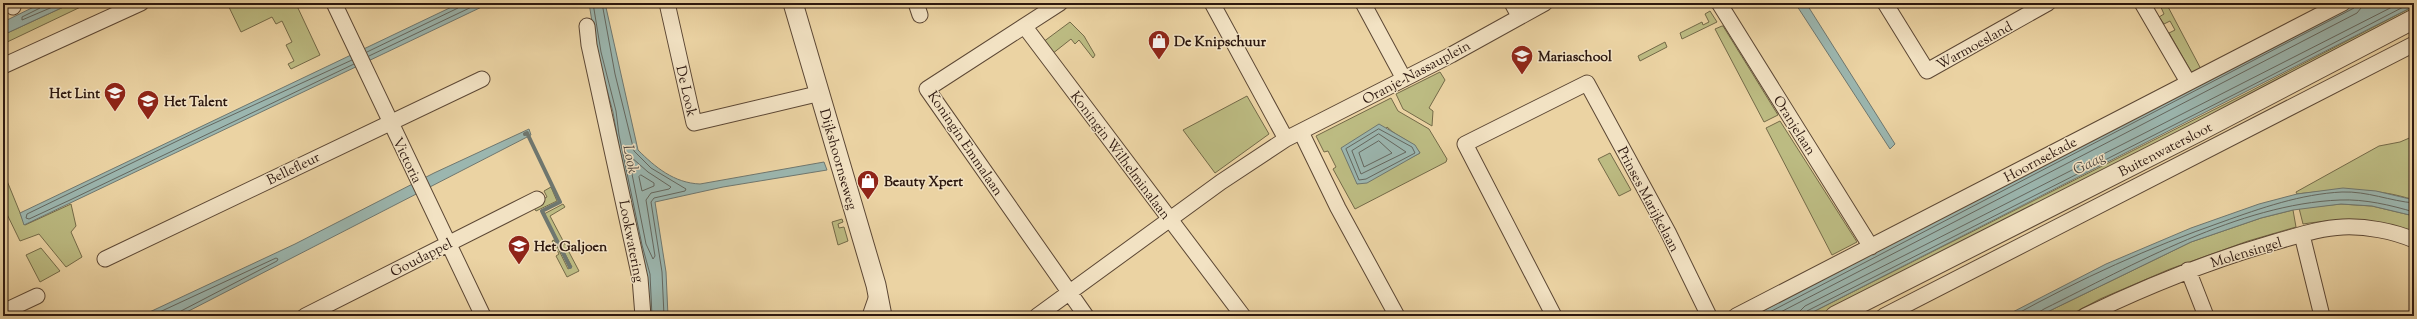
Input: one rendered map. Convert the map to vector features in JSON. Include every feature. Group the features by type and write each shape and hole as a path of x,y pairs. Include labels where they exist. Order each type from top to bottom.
{"street":[{"path":"3,66 141,3"},
{"name":"De Look","path":"667,3 694,123 821,93"},
{"name":"Dijkshoornseweg","path":"793,3 821,93 882,316"},
{"path":"1025,27 1060,3"},
{"path":"1212,3 1286,139"},
{"path":"1363,3 1404,79"},
{"name":"Oranje-Nassauplein","path":"1037,316 1221,182 1286,139 1404,79 1515,9 1545,3"},
{"name":"Oranjelaan","path":"1719,3 1871,247"},
{"name":"Warmoesland","path":"1885,3 1927,72 2048,3"},
{"path":"2142,3 2188,82"},
{"name":"Hoornsekade","path":"1736,316 2343,3"},
{"name":"Victoria","path":"339,5 354,48 364,70 483,316"},
{"name":"Buitenwatersloot","path":"1835,316 2200,131 2414,19"},
{"name":"Lookwatering","path":"587,26 589,45 640,278 643,316"},
{"name":"Koningin Wilhelminalaan","path":"1025,27 1243,316"},
{"name":"Koningin Emmalaan","path":"1025,27 927,89 1069,293"},
{"name":"Buitenwatersloot","path":"1884,316 1924,297 2414,44"},
{"name":"Bellefleur","path":"105,259 482,79"},
{"name":"Prinses Marijkelaan","path":"1554,316 1465,144 1587,83 1668,232 1709,316"},
{"path":"1301,132 1338,208 1397,316"},
{"name":"Goudappel","path":"305,316 537,199"},
{"name":"Molensingel","path":"2085,316 2188,270 2236,253 2319,229 2344,227 2374,230 2414,240"},
{"path":"2302,235 2322,316"},
{"path":"2188,270 2206,316"},
{"path":"1914,277 1924,297"},
{"path":"1069,293 1086,316"},
{"path":"3,312 37,296"},
{"path":"870,316 877,296"}],"shaded area":[{"path":"72,3 89,3 3,44 3,35"},
{"path":"227,3 303,3 297,6 320,55 291,69 288,64 294,61 286,45 292,42 282,21 276,24 272,17 241,32"},
{"path":"2159,3 2166,3 2202,71 2192,73 2169,33 2175,30 2170,21 2164,24 2159,17 2164,14"},
{"path":"2414,6 2414,11 1819,316 1805,316 2247,93"},
{"path":"1710,11 1717,22 1682,39 1680,33 1702,22 1703,25 1709,22 1705,14"},
{"path":"1070,22 1084,36 1095,55 1093,58 1079,40 1075,44 1071,39 1052,54 1039,45"},
{"path":"1722,26 1778,115 1764,122 1715,29"},
{"path":"1665,42 1667,47 1640,61 1638,56"},
{"path":"1440,72 1445,80 1429,108 1433,111 1432,126 1403,109 1396,94"},
{"path":"1247,96 1269,134 1215,173 1183,130"},
{"path":"1391,98 1398,111 1429,129 1447,159 1446,162 1355,209 1333,169 1336,167 1328,151 1324,152 1316,136","holes":["1387,127 1413,145 1420,153 1357,184"]},
{"path":"1780,121 1857,242 1832,255 1766,128"},
{"path":"2414,136 2414,200 2385,193 2356,190 2297,194 2296,192 2379,146 2400,142"},
{"path":"1610,153 1631,190 1619,196 1598,159"},
{"path":"3,171 25,225 71,204 76,226 71,232 82,257 66,267 39,234 20,241 3,206"},
{"path":"551,187 557,201 536,211 532,205 547,197 544,191"},
{"path":"563,204 565,207 550,216 579,271 567,277 556,256 559,254 552,241 554,240 568,269 572,267 544,214"},
{"path":"2341,204 2372,206 2414,216 2414,232 2359,221 2333,221 2303,224 2299,208"},
{"path":"2293,210 2296,227 2248,241 2170,269 2100,299 2068,316 2039,316 2191,242 2261,218"},
{"path":"842,219 843,222 838,224 839,228 844,227 848,241 838,245 832,222"},
{"path":"41,248 60,271 40,282 26,255"}],"water":[{"path":"42,3 72,3 3,35 3,22"},
{"path":"460,3 490,3 24,225 20,213"},
{"name":"Look","path":"589,3 605,3 638,150 658,168 682,181 700,184 824,162 827,170 723,187 655,202 666,272 668,316 648,316 613,112 597,53"},
{"path":"1795,3 1806,3 1895,144 1890,149"},
{"name":"Gaag","path":"2356,3 2414,3 2414,6 1805,316 1753,316"},
{"path":"1379,124 1415,145 1420,153 1367,183 1357,184 1341,148"},
{"path":"529,129 531,135 179,316 141,316 295,244 434,173"},
{"path":"2343,188 2376,191 2414,200 2414,216 2372,206 2341,204 2293,210 2261,218 2191,242 2039,316 2005,316 2106,264 2191,228 2259,204 2297,194"}],"waterway":[{"path":"525,134 527,133 560,202 542,211 570,267"}],"place":[{"name":"De Knipschuur","path":"1159,60"},
{"name":"Mariaschool","path":"1522,76"},
{"name":"Het Lint","path":"115,112"},
{"name":"Het Talent","path":"148,120"},
{"name":"Beauty Xpert","path":"868,200"},
{"name":"Het Galjoen","path":"519,266"}]}
